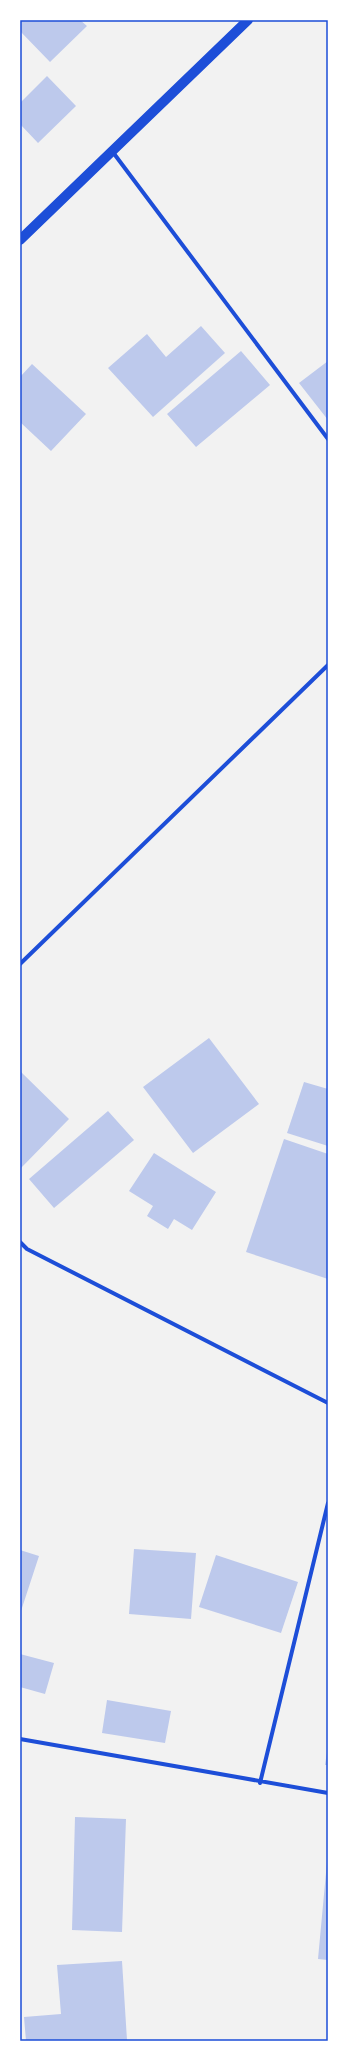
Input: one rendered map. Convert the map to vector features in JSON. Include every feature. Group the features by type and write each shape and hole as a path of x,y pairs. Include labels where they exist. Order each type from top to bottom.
{"main road":[{"path":"20,240 248,20"}],"street":[{"path":"112,151 328,438"},
{"path":"20,964 328,665"},
{"path":"20,1242 27,1248 328,1402"},
{"path":"260,1782 328,1503"},
{"path":"20,1739 328,1793"}],"building":[{"path":"20,20 80,20 87,26 50,62 20,31"},
{"path":"47,76 76,106 38,143 20,124 20,103"},
{"path":"201,326 225,353 153,417 108,368 147,334 166,357"},
{"path":"241,351 270,385 196,447 167,414"},
{"path":"328,361 328,420 299,383"},
{"path":"32,364 86,414 51,451 20,422 20,377"},
{"path":"209,1038 259,1104 193,1153 143,1087"},
{"path":"20,1071 69,1119 20,1169"},
{"path":"304,1082 328,1089 328,1146 287,1133"},
{"path":"108,1111 134,1140 54,1208 29,1179"},
{"path":"284,1139 328,1154 328,1279 246,1252"},
{"path":"154,1153 216,1192 192,1230 174,1219 168,1229 147,1216 153,1206 129,1191"},
{"path":"134,1549 196,1553 191,1619 129,1614"},
{"path":"20,1550 39,1556 20,1614"},
{"path":"216,1555 298,1582 281,1633 199,1607"},
{"path":"20,1654 54,1663 45,1694 20,1687"},
{"path":"107,1700 171,1711 165,1743 102,1733"},
{"path":"327,1752 328,1765 325,1765"},
{"path":"75,1817 126,1819 122,1932 72,1930"},
{"path":"328,1862 328,1960 318,1959"},
{"path":"122,1961 127,2040 26,2041 24,2017 61,2014 57,1965"}]}
